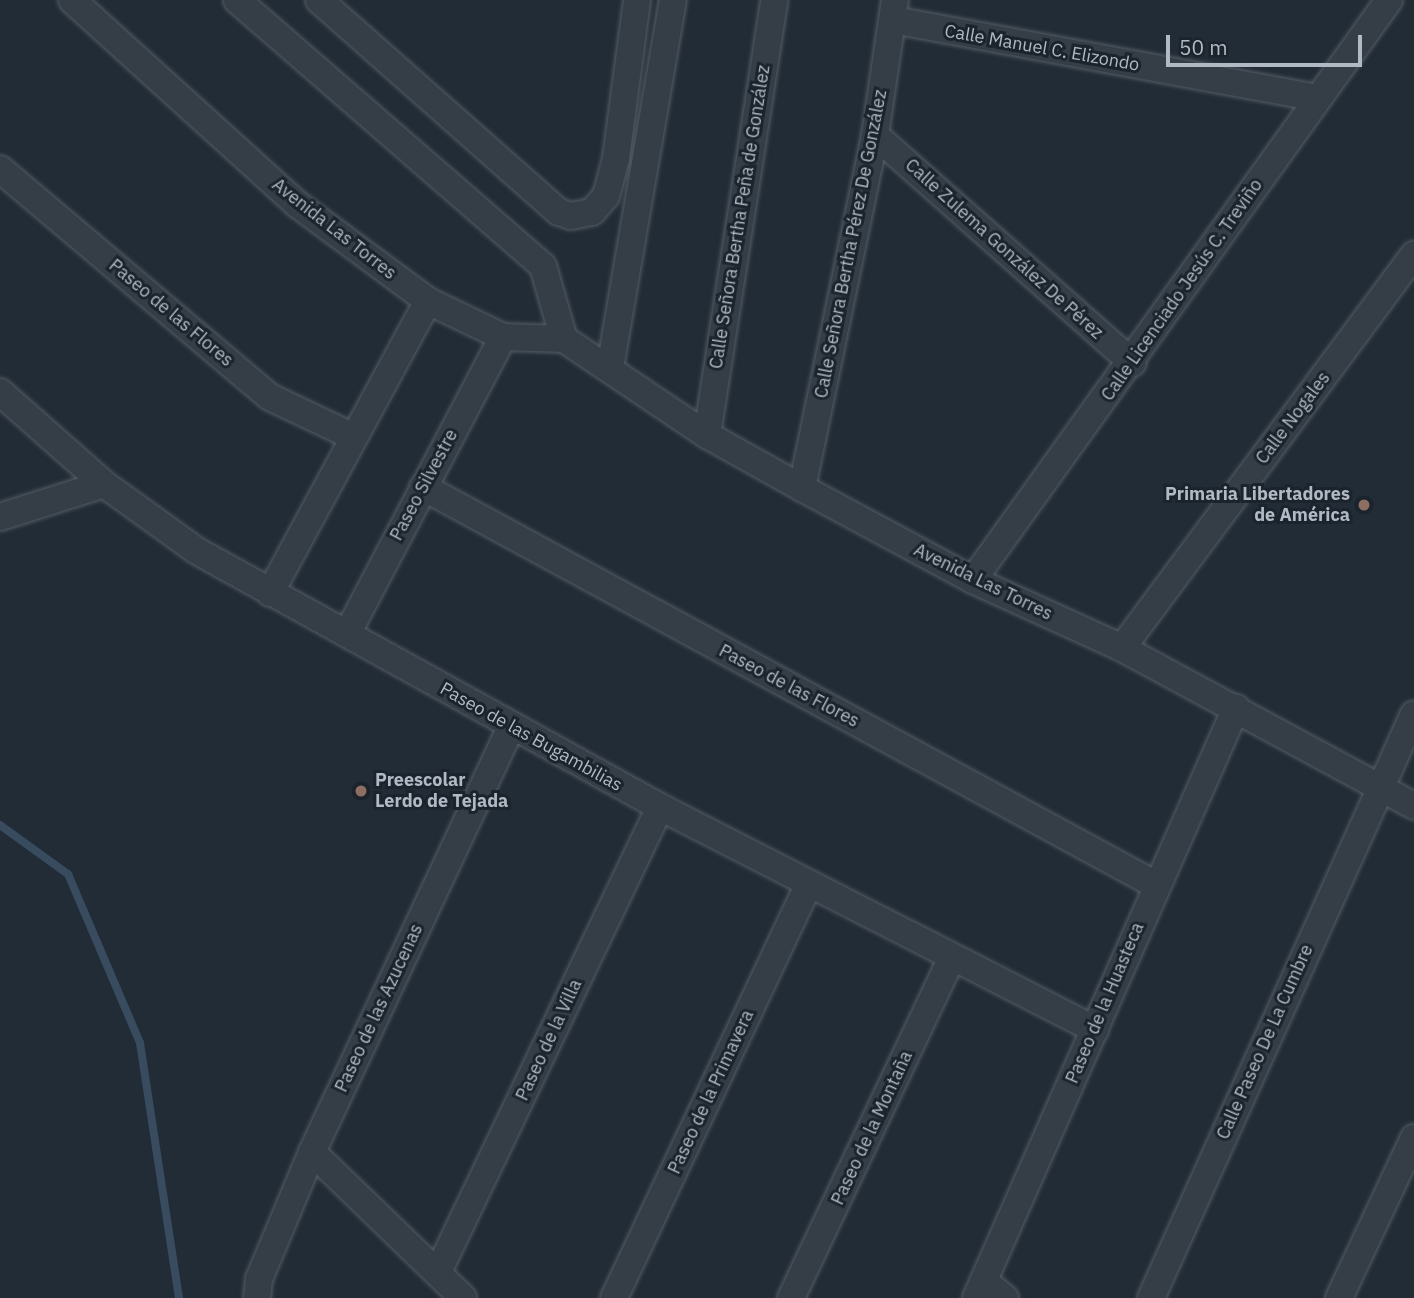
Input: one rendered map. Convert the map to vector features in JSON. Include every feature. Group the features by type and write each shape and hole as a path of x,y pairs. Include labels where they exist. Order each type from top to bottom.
{"street":[{"name":"Avenida Las Torres","path":"72,0 297,204 428,301 503,337 564,339 706,435 802,488 973,580 1122,648 1414,806"},
{"path":"237,0 543,266 564,339"},
{"path":"319,0 559,212 571,216 592,212 606,196 616,158 637,0"},
{"path":"610,368 673,0"},
{"name":"Calle Señora Bertha Peña de González","path":"706,435 774,0"},
{"name":"Calle Licenciado Jesús C. Treviño","path":"973,580 1133,363 1316,98 1389,0"},
{"name":"Calle Manuel C. Elizondo","path":"894,10 1316,98"},
{"name":"Calle Señora Bertha Pérez De González","path":"802,488 875,135 894,10"},
{"name":"Calle Zulema González De Pérez","path":"875,135 1133,363"},
{"name":"Paseo de las Flores","path":"0,169 270,397 354,437"},
{"name":"Calle Nogales","path":"1122,648 1414,255"},
{"path":"270,593 428,301"},
{"name":"Paseo Silvestre","path":"347,634 503,337"},
{"name":"Paseo de las Bugambilias","path":"0,392 104,484 197,551 511,727 808,886 1095,1030"},
{"path":"0,517 104,484"},
{"name":"Paseo de las Flores","path":"423,487 1156,885"},
{"name":"Paseo de la Huasteca","path":"980,1290 1236,708"},
{"name":"Calle Paseo De La Cumbre","path":"1152,1298 1378,785 1414,714"},
{"name":"Paseo de las Azucenas","path":"257,1295 312,1152 511,727"},
{"name":"Paseo de la Villa","path":"438,1272 660,807"},
{"name":"Paseo de la Primavera","path":"614,1298 808,886"},
{"name":"Paseo de la Montaña","path":"791,1298 952,958"},
{"path":"1339,1298 1414,1138"},
{"path":"312,1152 463,1298"},
{"path":"980,1290 1005,1298"}],"waterway":[{"path":"0,825 68,874 140,1043 179,1298"}],"place":[{"name":"Primaria Libertadores de América","path":"1364,505"},
{"name":"Preescolar Lerdo de Tejada","path":"361,791"}]}
